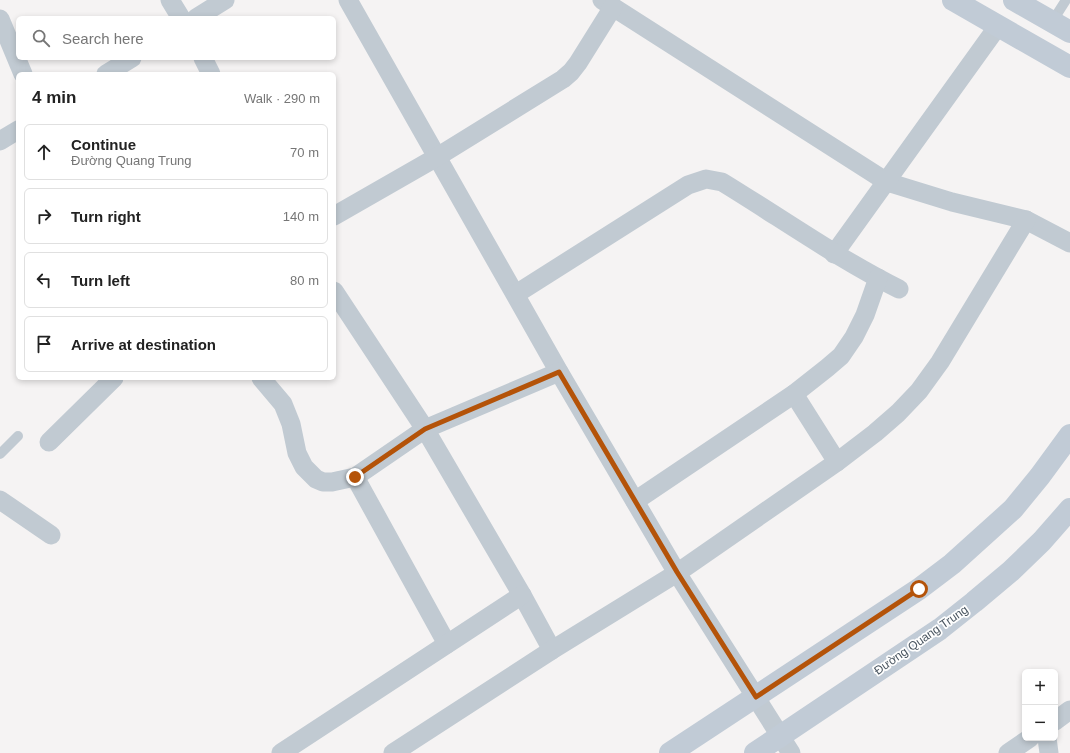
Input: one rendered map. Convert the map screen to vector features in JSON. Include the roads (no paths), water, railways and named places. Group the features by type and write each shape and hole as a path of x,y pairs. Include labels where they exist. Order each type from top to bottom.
{"main road":[{"path":"953,0 1070,67"},
{"path":"1014,0 1061,27"},
{"path":"670,753 919,589 952,564 1013,509 1040,476 1070,435"},
{"name":"Đường Quang Trung","path":"756,753 786,745 940,629 1011,571 1042,541 1070,509"}],"street":[{"path":"170,0 180,16"},
{"path":"199,16 225,0"},
{"path":"348,0 559,372 677,572 786,745"},
{"path":"336,215 437,157 567,76 578,63 608,3 887,182 952,202 1026,220 1070,243"},
{"path":"0,20 16,58"},
{"path":"834,254 998,26"},
{"path":"17,60 22,72"},
{"path":"109,72 129,60"},
{"path":"204,60 210,72"},
{"path":"0,141 16,131"},
{"path":"516,294 688,185 706,179 722,182 834,254 899,289"},
{"path":"392,753 677,572 837,462 898,413 919,391 940,362 1026,220"},
{"path":"635,501 794,394 841,356 857,332 865,315 878,278"},
{"path":"336,294 425,429 522,595 552,650"},
{"path":"263,380 282,404 291,424 297,453 304,467 316,479 323,482 332,482 355,477 425,429 559,372"},
{"path":"49,442 112,380"},
{"path":"794,394 837,462"},
{"path":"355,477 447,644"},
{"path":"0,500 52,536"},
{"path":"281,753 522,595"},
{"path":"1058,719 1070,710"},
{"path":"1008,753 1026,741"},
{"path":"1047,741 1049,753"}],"lane":[{"path":"1061,27 1066,0"},
{"path":"0,454 18,436"}]}
